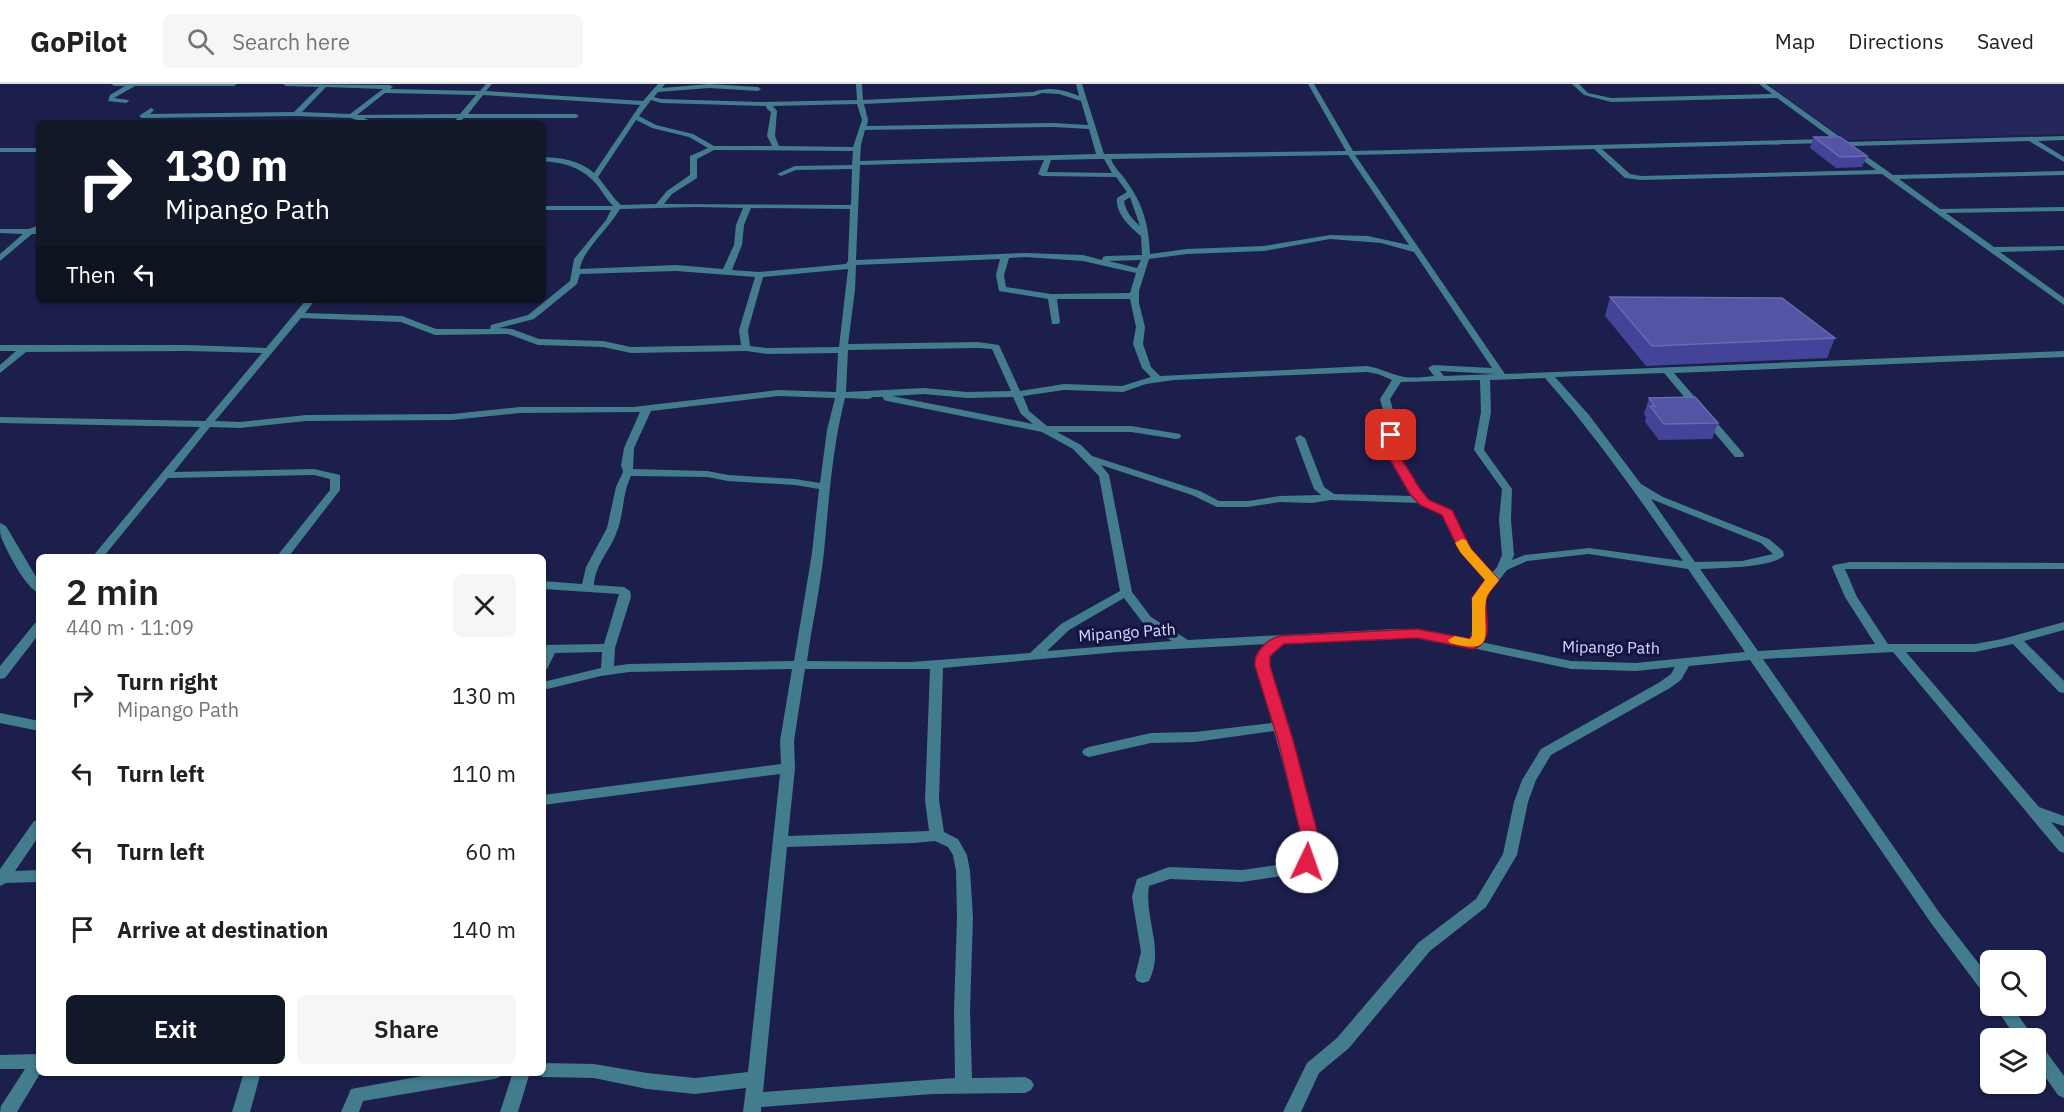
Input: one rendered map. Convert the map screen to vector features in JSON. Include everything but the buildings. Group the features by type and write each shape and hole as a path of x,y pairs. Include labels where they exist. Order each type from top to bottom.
{"street":[{"path":"114,84 234,84"},
{"path":"126,101 110,100 112,96 133,84"},
{"path":"286,84 752,104 860,102 1034,94 1056,90 1084,100"},
{"path":"460,120 489,84"},
{"path":"859,84 860,102 865,120 857,149 850,265 851,290 843,349 841,394 832,430 818,553 787,741 789,768 753,1106 932,1086 1025,1085"},
{"path":"1079,84 1104,158 1134,196 1143,214 1146,257 1136,281 1135,296 1143,329 1138,344 1147,368 1158,379"},
{"path":"1311,84 1350,153 1500,374"},
{"path":"1575,84 1586,94 1611,100 1778,96"},
{"path":"1762,84 2064,302"},
{"path":"296,114 325,85"},
{"path":"594,178 647,100 659,87 759,86 752,104"},
{"path":"352,116 389,87"},
{"path":"770,104 769,108 774,111 771,135 776,147"},
{"path":"151,110 142,116 296,114 576,116"},
{"path":"539,120 544,115"},
{"path":"352,116 363,120"},
{"path":"635,117 654,127 691,135 713,148"},
{"path":"862,128 1054,125 1092,127"},
{"path":"781,174 795,168 989,157 1104,158 2064,138"},
{"path":"2030,139 2064,160"},
{"path":"1596,147 1628,176 1641,178 1884,172"},
{"path":"658,207 675,187 694,176 693,158 713,148 857,149"},
{"path":"0,150 36,150"},
{"path":"1048,158 1042,174 1118,175"},
{"path":"546,159 580,164 617,207"},
{"path":"1891,177 2064,173"},
{"path":"1134,196 1120,200 1122,210 1128,220 1143,234"},
{"path":"727,271 738,245 740,225 748,206"},
{"path":"487,330 531,317 574,282 577,262 585,248 610,222 617,207"},
{"path":"546,208 855,207"},
{"path":"1936,210 2064,209"},
{"path":"0,231 34,232"},
{"path":"0,258 34,232"},
{"path":"1095,260 1146,257 1167,253 1274,248 1323,237 1379,240 1402,244 1415,250"},
{"path":"1992,250 2064,248"},
{"path":"576,272 638,272 676,268 759,275 850,265 1005,256 1026,252 1095,260 1140,271"},
{"path":"1005,256 1000,275 1002,289 1021,295 1135,296"},
{"path":"746,348 744,343 747,321 759,275"},
{"path":"1052,297 1055,322"},
{"path":"100,554 309,303"},
{"path":"299,315 402,319 421,328 439,332 487,330 512,332 533,341 552,344 603,344 631,350 746,348 766,351 978,345 996,347 1025,412 1046,430 1077,447 1104,475 1126,592 1147,620 1185,644"},
{"path":"0,348 188,348 270,351"},
{"path":"0,370 24,349"},
{"path":"1440,378 1433,368 1500,374 1548,375 2064,354"},
{"path":"0,420 240,425 306,418 452,417 520,410 647,409 760,394 863,395 924,392 967,396 1018,394 1064,387 1123,389 1144,381 1158,379 1234,374 1367,369 1380,371 1398,379 1485,378 1500,374"},
{"path":"1666,369 1739,455"},
{"path":"1548,375 1585,417 1634,482 1936,919 1980,976"},
{"path":"1473,644 1481,628 1479,598 1503,568 1508,555 1505,520 1507,489 1479,450 1486,412 1485,378"},
{"path":"1398,379 1385,399 1391,421 1392,453 1422,500"},
{"path":"863,395 1046,430 1131,429 1176,436"},
{"path":"628,472 626,466 630,448 647,409"},
{"path":"1300,438 1319,489 1331,497"},
{"path":"1086,457 1196,493 1217,504 1248,504 1280,499 1312,500 1331,497 1422,500 1448,512 1465,550 1492,580"},
{"path":"165,475 314,472 336,477 335,490 285,554"},
{"path":"628,472 707,474 824,487"},
{"path":"588,588 587,577 610,535 621,482 628,472"},
{"path":"1503,568 1526,558 1589,551 1692,566 1742,564 1778,556 1779,553 1765,541 1659,500 1634,482"},
{"path":"0,526 11,541 18,563 36,585"},
{"path":"2064,566 1850,565 1838,567 1851,597 1890,648 2036,812 2064,847"},
{"path":"546,585 624,591 625,597 609,648 607,671"},
{"path":"1034,656 1065,627 1126,592"},
{"name":"Mipango Path","path":"546,685 629,668 937,665 1185,644 1417,633 1572,665 1636,667 1755,655 1890,648 1975,648 2016,640 2064,626"},
{"path":"0,675 36,630"},
{"path":"1143,976 1149,951 1140,897 1142,883 1169,873 1242,876 1295,868 1307,862 1308,831 1262,660 1264,654 1280,640"},
{"path":"2016,640 2064,689"},
{"path":"546,649 609,648"},
{"path":"1292,1112 1313,1068 1343,1043 1424,947 1481,903 1510,855 1521,802 1529,780 1546,753 1671,681 1684,663"},
{"path":"937,665 932,800 937,835"},
{"path":"0,718 36,725"},
{"path":"1089,752 1151,738 1195,736 1281,726"},
{"path":"546,800 789,768"},
{"path":"2036,812 2064,821"},
{"path":"1,878 36,829"},
{"path":"780,842 914,838 937,835 953,843 960,855 963,871 964,1087"},
{"path":"1,878 36,876"},
{"path":"0,1062 36,1061"},
{"path":"7,1112 36,1066"},
{"path":"2046,1066 2064,1090"},
{"path":"546,1070 594,1071 646,1081 695,1086 756,1079"},
{"path":"241,1112 252,1076"},
{"path":"350,1112 357,1094 469,1076"},
{"path":"509,1112 521,1076"}],"shaded area":[{"path":"1768,84 2064,84 2064,134 1846,140"}],"slow traffic":[{"path":"1455,640 1473,644 1479,636 1481,628 1479,598 1492,580 1465,550 1462,543"}],"route":[{"path":"1307,862 1308,831 1263,666 1264,654 1280,640 1395,633 1417,633 1473,644 1481,628 1479,598 1492,580 1465,550 1448,512 1424,503 1415,491 1392,453 1391,435"}]}
